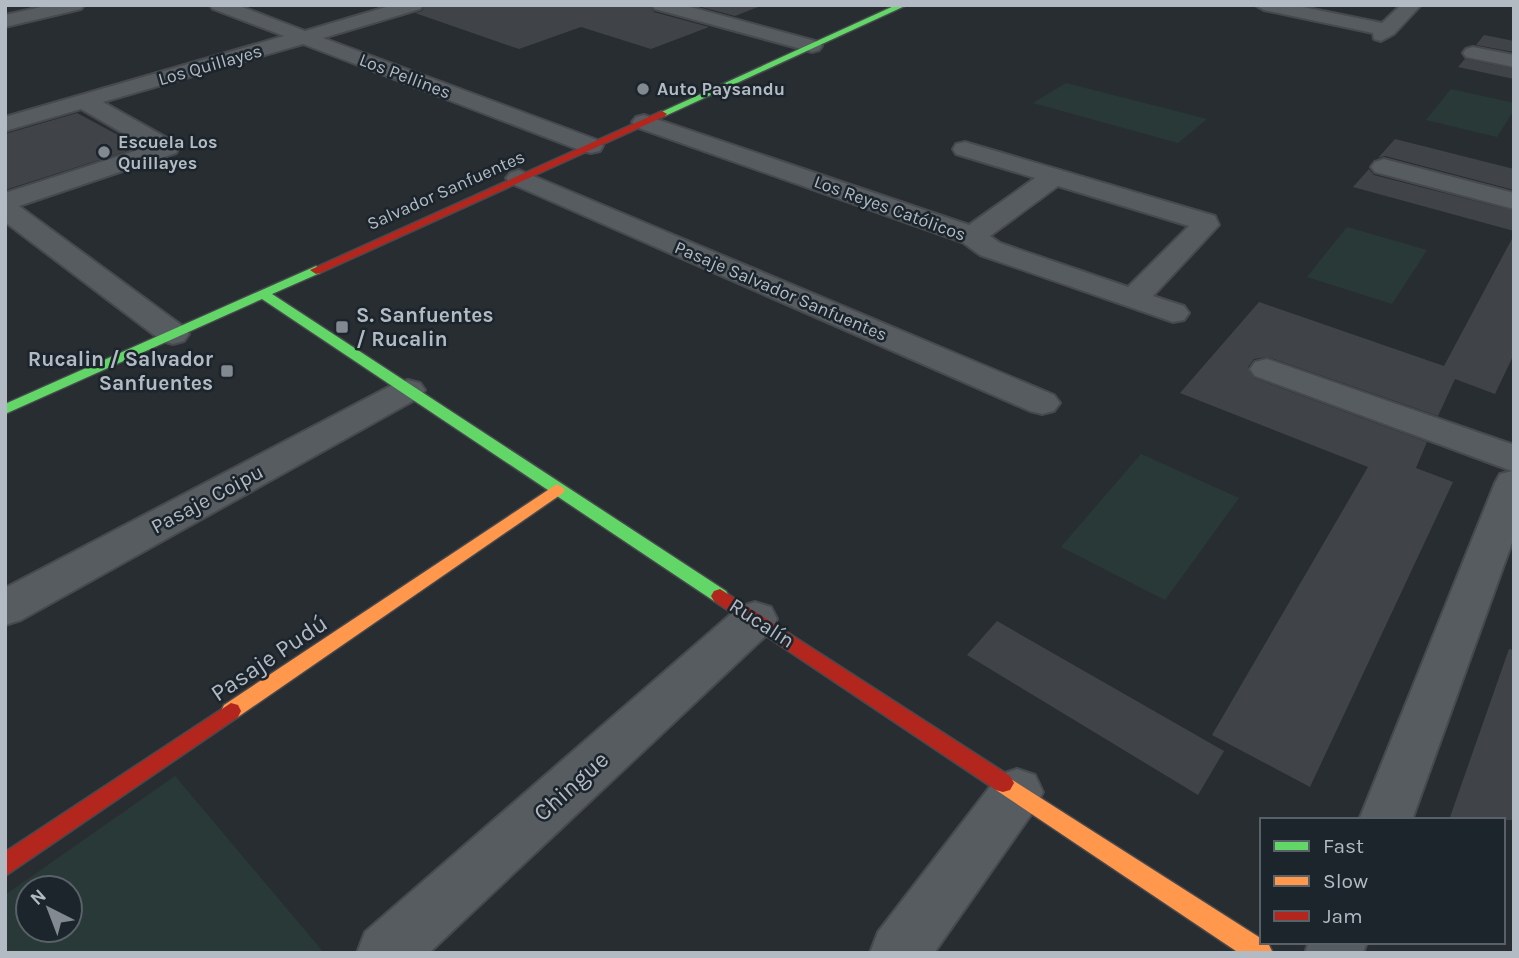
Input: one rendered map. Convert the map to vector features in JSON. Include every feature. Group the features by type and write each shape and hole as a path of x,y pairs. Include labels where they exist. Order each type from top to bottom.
{"street":[{"path":"5,21 75,5"},
{"name":"Los Pellines","path":"219,5 590,146"},
{"name":"Los Quillayes","path":"5,124 414,5"},
{"path":"661,5 812,46"},
{"name":"Salvador Sanfuentes","path":"5,410 903,5"},
{"path":"1264,5 1384,33 1412,5"},
{"path":"1473,53 1514,61"},
{"path":"5,202 167,148 84,102"},
{"name":"Los Reyes Católicos","path":"644,122 972,236 990,248 1173,313"},
{"path":"965,149 1205,222 1133,299"},
{"path":"1384,167 1514,201"},
{"path":"972,236 1055,176"},
{"name":"Pasaje Salvador Sanfuentes","path":"519,178 1042,403"},
{"path":"5,209 173,334"},
{"name":"Rucalín","path":"263,294 1261,953"},
{"path":"1267,369 1514,459"},
{"name":"Pasaje Coipu","path":"5,608 408,390"},
{"path":"1386,818 1514,483"},
{"name":"Pasaje Pudú","path":"5,865 557,489"},
{"name":"Chingue","path":"386,953 755,619"},
{"path":"899,953 1017,792"}],"shaded area":[{"path":"1066,83 1207,119 1178,143 1033,103"},
{"path":"1451,89 1514,103 1514,110 1497,137 1426,120"},
{"path":"1347,227 1427,250 1392,304 1307,277"},
{"path":"1141,454 1239,498 1165,600 1061,547"},
{"path":"175,776 324,953 5,953 5,895 14,889 14,944 84,944 84,874 35,874"}],"building":[{"path":"425,5 650,5 654,12 709,27 651,49 581,27 519,49 415,13 422,11"},
{"path":"694,5 758,5 758,7 735,16"},
{"path":"1484,35 1514,41 1514,52 1476,45"},
{"path":"1465,59 1514,69 1514,79 1458,67"},
{"name":"Escuela Los Quillayes","path":"77,113 140,147 5,190 5,134"},
{"path":"1395,139 1514,169 1514,190 1385,156 1378,158"},
{"path":"1369,169 1374,175 1514,211 1514,231 1353,187"},
{"path":"1514,235 1514,354 1495,394 1455,379 1438,416 1268,357 1254,359 1248,367 1254,378 1427,442 1416,468 1453,482 1310,787 1212,735 1368,467 1180,393 1259,302 1444,366"},
{"path":"997,621 1224,751 1198,795 967,655"},
{"path":"1509,649 1514,650 1514,820 1450,818"}],"traffic: fast":[{"path":"662,114 903,5"},
{"path":"5,410 316,270"},
{"path":"263,294 720,596"}],"traffic: slow":[{"path":"231,711 557,489"},
{"path":"1003,783 1261,953"}],"traffic: jam":[{"path":"316,270 662,114"},
{"path":"720,596 1003,783"},
{"path":"5,865 231,711"}],"place":[{"name":"Auto Paysandu","path":"643,89"},
{"name":"Escuela Los Quillayes","path":"104,152"},
{"name":"S. Sanfuentes / Rucalin","path":"342,327"},
{"name":"Rucalin / Salvador Sanfuentes","path":"227,371"}]}
